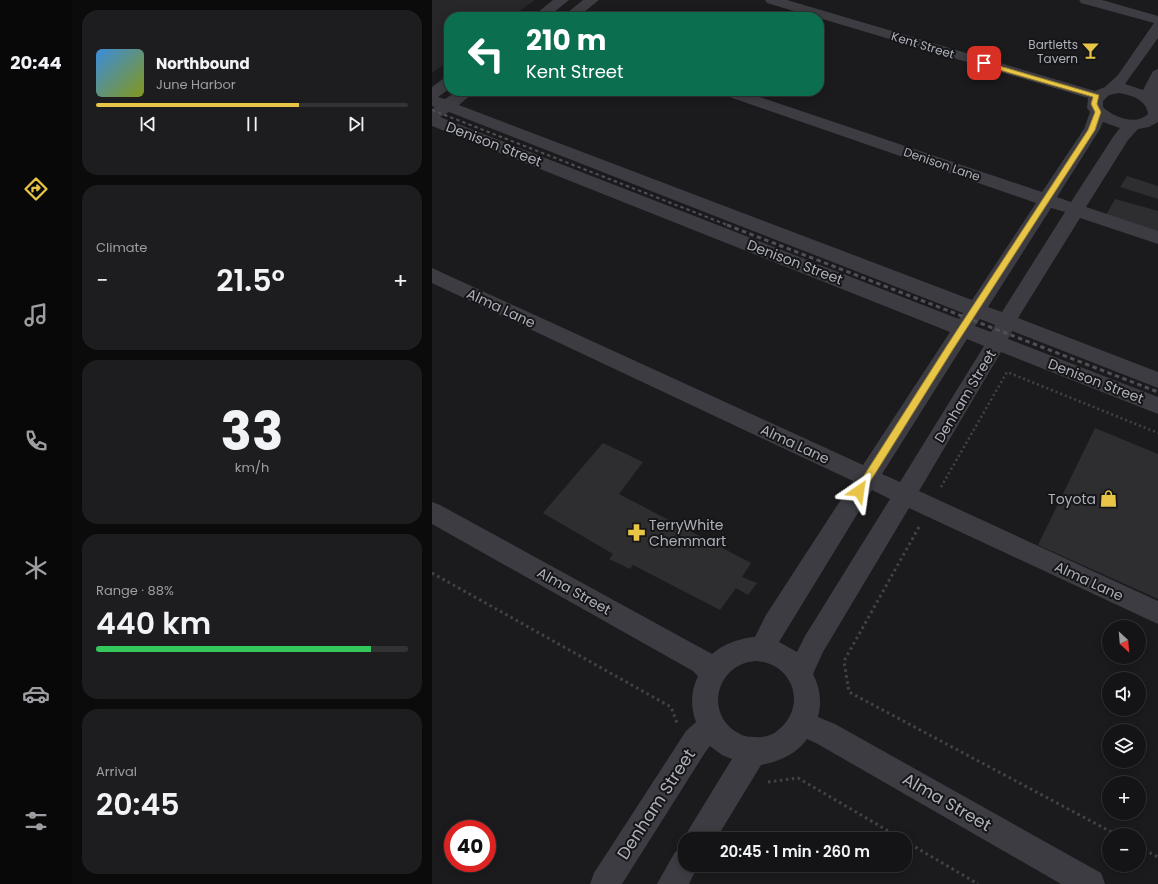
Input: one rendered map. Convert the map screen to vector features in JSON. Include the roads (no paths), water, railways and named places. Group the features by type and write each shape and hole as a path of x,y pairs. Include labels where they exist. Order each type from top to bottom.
{"street":[{"path":"546,12 562,0"},
{"path":"576,12 592,0"},
{"name":"Kent Street","path":"772,0 812,12"},
{"path":"1086,0 1158,20"},
{"name":"Kent Street","path":"824,16 1102,99"},
{"path":"762,649 775,623 962,328 1092,130 1102,99 1123,78 1158,27"},
{"path":"1151,99 1151,89 1158,74"},
{"path":"432,94 444,86"},
{"path":"1132,90 1151,99 1156,104 1157,117 1134,124 1113,121 1102,99 1132,90"},
{"path":"436,111 458,96"},
{"name":"Denison Lane","path":"742,96 1158,238"},
{"name":"Denison Street","path":"436,111 975,310 1158,380"},
{"name":"Denison Street","path":"436,111 962,328 1158,406"},
{"name":"Denham Street","path":"801,672 814,644 905,496 1074,210 1121,137 1134,124"},
{"name":"Alma Lane","path":"432,276 868,477 930,508 1158,613"},
{"name":"Alma Street","path":"432,512 702,662 713,673"},
{"path":"762,649 778,653 791,660 801,672 807,684 809,697 807,711 802,724 793,735 782,743 768,748 754,750 737,747 722,739 711,727 705,714 704,699 706,685 722,662 734,655 748,650 762,649"},
{"name":"Alma Street","path":"802,724 825,733 1090,884"},
{"name":"Denham Street","path":"605,884 696,741 711,727"},
{"path":"703,832 754,750"},
{"path":"672,884 679,872"}],"railway":[{"path":"432,110 730,226"},
{"path":"727,225 1158,392"}],"place":[{"name":"Bartletts Tavern","path":"1091,51"},
{"name":"Toyota","path":"1109,499"},
{"name":"TerryWhite Chemmart","path":"636,533"}]}
